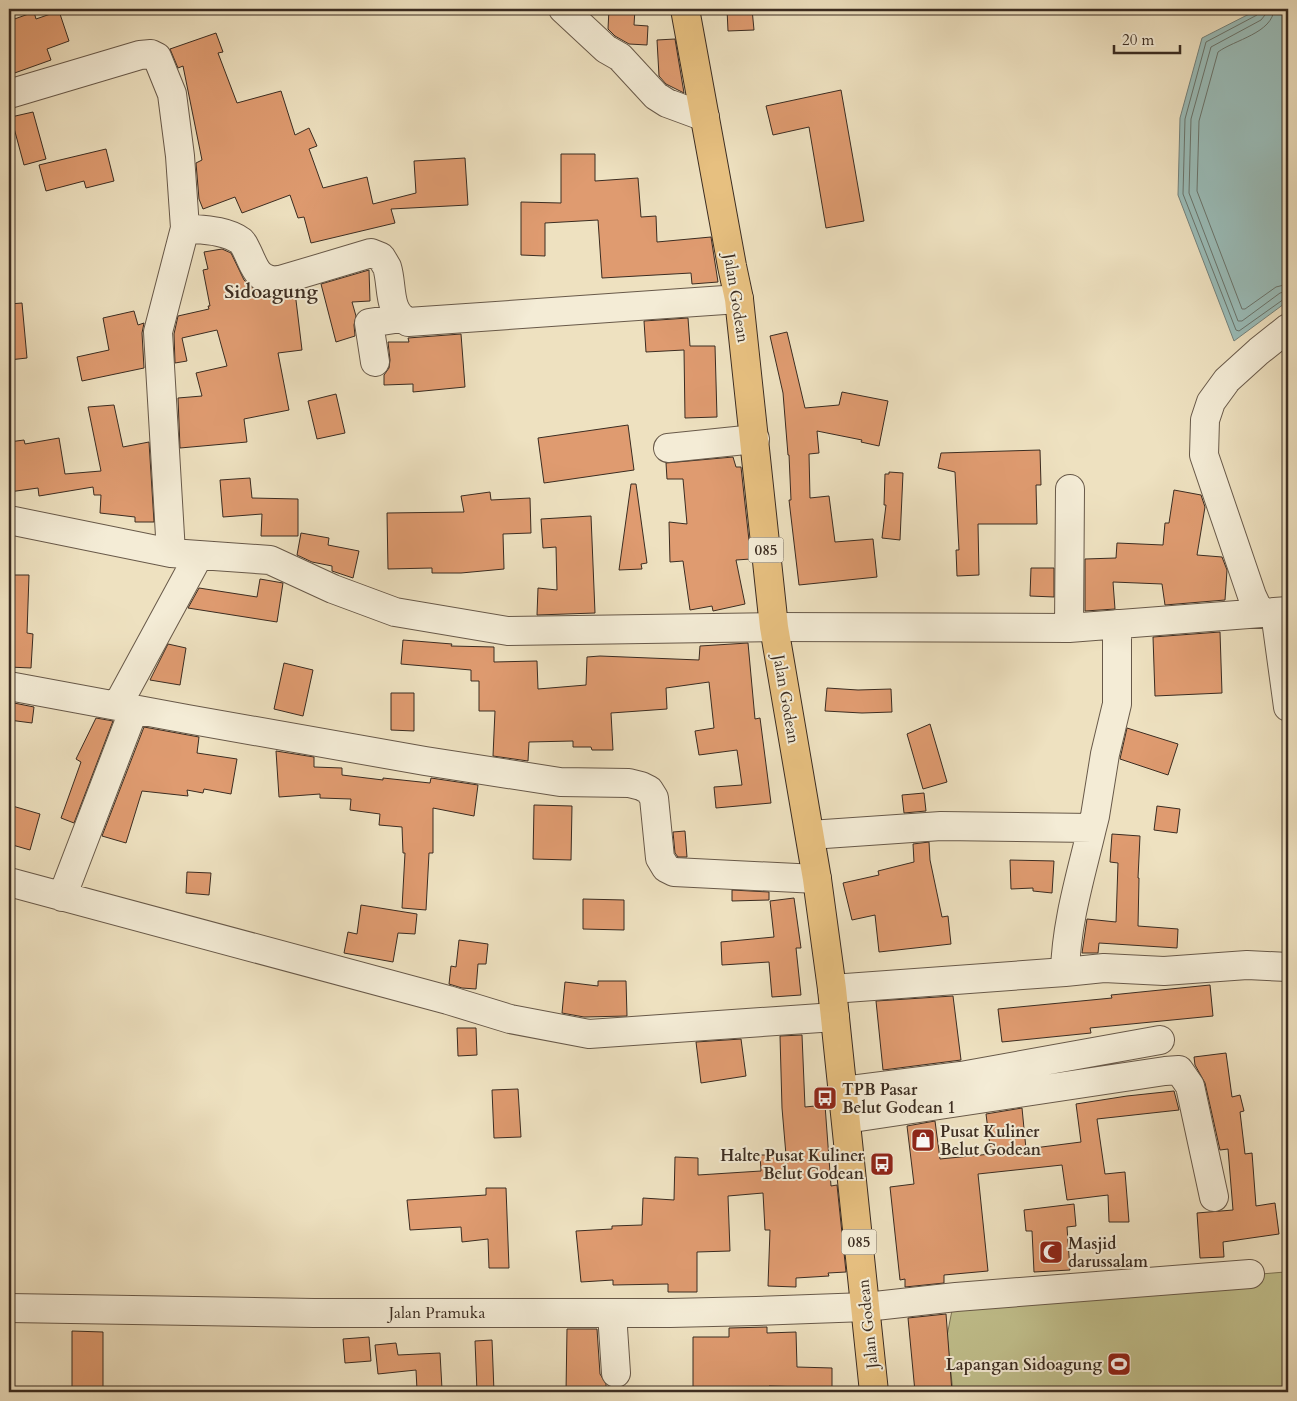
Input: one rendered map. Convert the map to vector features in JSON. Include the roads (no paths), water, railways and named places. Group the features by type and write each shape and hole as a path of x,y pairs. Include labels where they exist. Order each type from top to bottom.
{"main road":[{"name":"Jalan Godean","path":"686,9 730,256 740,299 774,626 810,835 832,989 874,1392"}],"street":[{"path":"562,9 606,49 620,57 656,96 667,103 705,117"},
{"path":"9,94 140,55 151,54 157,57 172,94 180,156 185,228 158,332 171,553"},
{"path":"185,228 215,231 232,236 243,243 258,274 266,280 277,280 371,253 381,257 386,267 392,302 401,318 408,322 740,299"},
{"path":"374,362 369,323 401,318"},
{"path":"1288,328 1227,380 1211,402 1205,420 1204,455 1252,596 1274,612 1288,707"},
{"path":"668,448 755,439"},
{"path":"1069,628 1070,489"},
{"path":"9,520 171,553 270,560 333,589 395,612 508,631 774,626 1069,628 1274,612"},
{"path":"62,896 125,708 199,555"},
{"path":"1065,972 1065,956 1074,902 1095,816 1105,754 1117,704 1117,624"},
{"path":"9,686 425,761 560,782 628,783 641,786 649,790 654,798 660,858 666,868 674,872 817,879"},
{"path":"810,835 941,826 1092,828"},
{"path":"9,882 448,1000 510,1019 589,1034 835,1016"},
{"path":"832,989 1104,968 1164,970 1248,965 1288,967"},
{"path":"843,1091 961,1076 1160,1040"},
{"path":"846,1119 1155,1072 1179,1070 1190,1086 1214,1197"},
{"name":"Jalan Pramuka","path":"9,1308 314,1313 670,1313 866,1307 956,1297 1250,1274"},
{"path":"612,1313 616,1373"}],"water":[{"path":"1259,9 1288,9 1288,301 1234,341 1178,195 1180,118 1202,38"}],"place":[{"name":"TPB Pasar Belut Godean 1","path":"825,1098"},
{"name":"Pusat Kuliner Belut Godean","path":"923,1140"},
{"name":"Halte Pusat Kuliner Belut Godean","path":"882,1164"},
{"name":"Masjid darussalam","path":"1051,1252"},
{"name":"Lapangan Sidoagung","path":"1119,1364"}],"district":[{"name":"Sidoagung","path":"271,291"}]}
